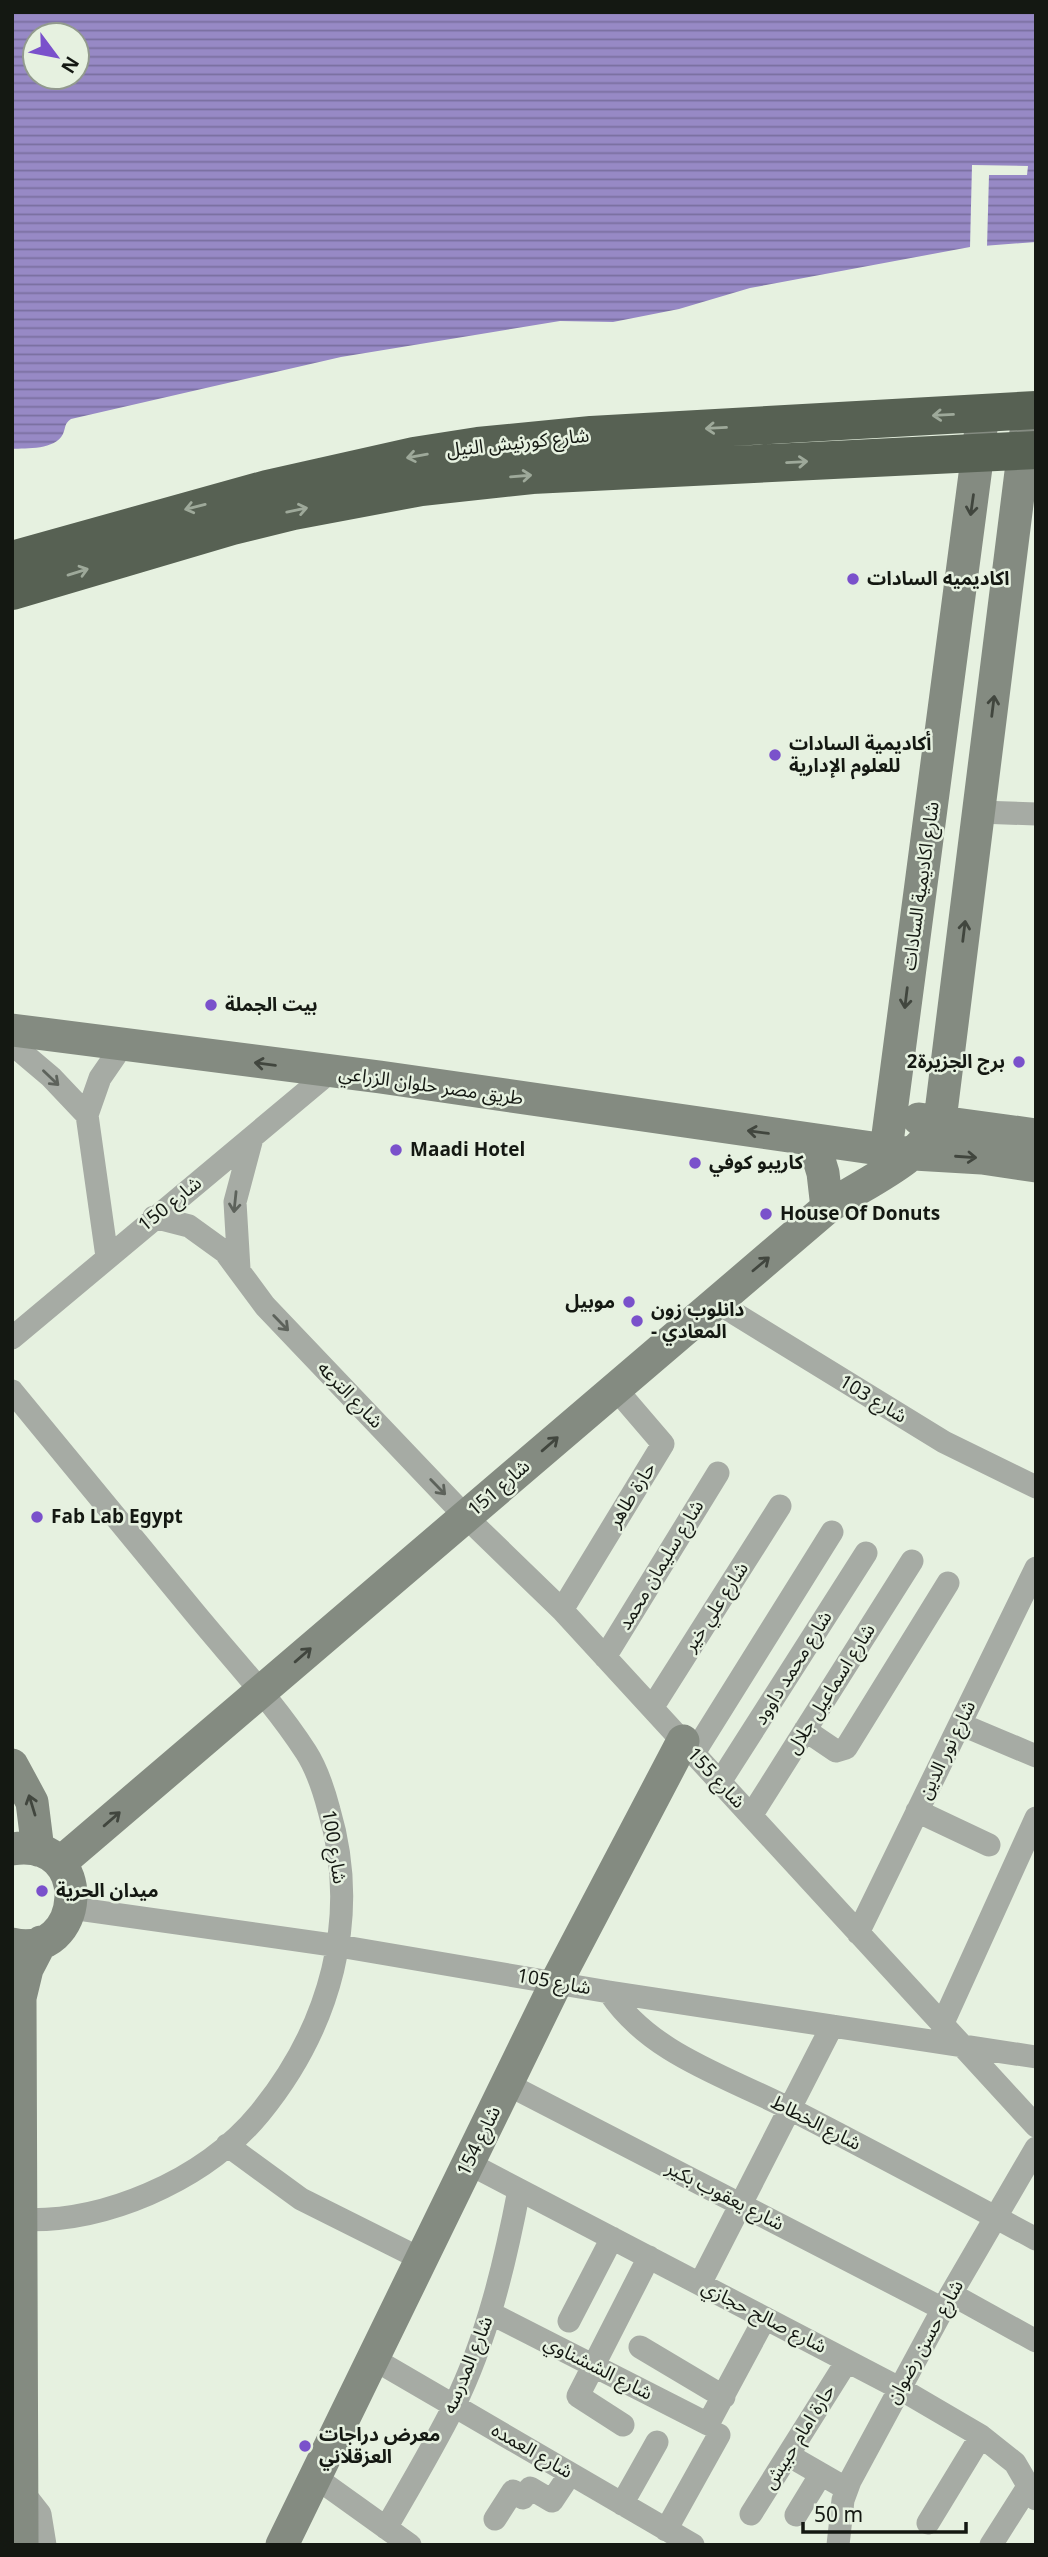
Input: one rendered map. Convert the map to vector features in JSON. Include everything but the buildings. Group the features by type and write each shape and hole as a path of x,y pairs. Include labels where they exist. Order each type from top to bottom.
{"highway":[{"name":"شارع كورنيش النيل","path":"12,560 267,489 414,456 478,446 591,435 1032,410"},
{"name":"شارع كورنيش النيل","path":"12,591 244,523 421,487 531,475 1031,450"}],"street":[{"path":"1032,410 1031,450 977,826 940,1120 1036,1135"},
{"name":"شارع اكاديمية السادات","path":"897,1142 928,836 983,413"},
{"path":"928,836 1036,814"},
{"name":"طريق مصر حلوان الزراعي","path":"12,1030 849,1145 897,1142"},
{"path":"12,1044 51,1077 88,1115"},
{"path":"107,1257 88,1115 100,1078 121,1046"},
{"name":"شارع 150","path":"12,1338 330,1073"},
{"name":"شارع 151","path":"37,1854 259,1693 827,1208 897,1142 933,1133 940,1120"},
{"name":"شارع الترعه","path":"239,1269 234,1236 234,1202 252,1137"},
{"path":"813,1140 823,1173 827,1208"},
{"path":"897,1142 1036,1166"},
{"name":"شارع الترعه","path":"154,1217 189,1226 208,1237 239,1269 265,1306 466,1517"},
{"name":"شارع 103","path":"716,1303 944,1442 1036,1487"},
{"name":"حارة طاهر","path":"562,1610 663,1444 615,1388"},
{"name":"شارع 100","path":"12,1391 308,1754 323,1790 334,1828 341,1867 342,1907 339,1946 331,1984 301,2055 280,2088 228,2145 191,2171 152,2192 121,2203 67,2217 17,2219"},
{"name":"شارع سليمان محمد","path":"605,1657 718,1473"},
{"name":"شارع علي خير","path":"652,1707 780,1506"},
{"name":"شارع 155","path":"466,1517 562,1610 960,2045"},
{"path":"688,1747 832,1532"},
{"name":"شارع محمد داوود","path":"720,1782 866,1553"},
{"name":"شارع اسماعيل جلال","path":"751,1816 912,1562"},
{"name":"شارع نور الدين","path":"858,1933 1036,1568"},
{"path":"805,1730 836,1751 846,1748 948,1583"},
{"path":"960,1724 1036,1756"},
{"name":"شارع 154","path":"282,2545 557,1982 688,1747"},
{"path":"12,1765 32,1802 37,1854 71,1884 71,1908 60,1929 27,1943 16,2007 19,2498 22,2545"},
{"path":"917,1811 989,1845"},
{"path":"942,2025 1036,1818"},
{"name":"شارع 105","path":"71,1908 339,1946 609,1992 1036,2057"},
{"name":"شارع الخطاط","path":"609,1992 627,2016 649,2037 1036,2239"},
{"path":"700,2284 832,2026"},
{"path":"960,2045 1036,2126"},
{"name":"شارع يعقوب بكير","path":"507,2084 740,2204 1036,2341"},
{"path":"228,2145 301,2199 422,2259"},
{"name":"شارع حسن رضوان","path":"838,2545 846,2489 946,2301 1036,2148"},
{"name":"شارع صالح حجازي","path":"468,2163 900,2388 981,2435 1015,2463 1032,2492"},
{"name":"شارع المدرسه","path":"386,2528 454,2406 490,2312 519,2190"},
{"path":"569,2321 612,2238"},
{"path":"623,2425 579,2398 593,2365 649,2257"},
{"name":"شارع الششناوي","path":"490,2312 713,2429"},
{"path":"666,2530 713,2429 710,2423 765,2318"},
{"path":"640,2347 724,2397"},
{"name":"شارع العمده","path":"372,2358 692,2545"},
{"name":"حارة امام حبيش","path":"751,2514 847,2361"},
{"path":"928,2523 981,2435"},
{"path":"622,2504 657,2442"},
{"path":"788,2455 846,2489"},
{"path":"495,2519 513,2491 523,2498 530,2488 552,2501 570,2474"},
{"path":"796,2515 821,2474"},
{"path":"315,2477 410,2545"},
{"path":"991,2545 1032,2492"},
{"path":"19,2498 40,2514 45,2545"}],"shaded area":[{"path":"12,12 1036,12 1036,242 970,247 750,288 679,309 613,322 560,321 341,357 71,419 59,439 40,447 12,449"}],"pier":[{"path":"972,165 1028,166 1027,175 989,175 987,247 970,247"}],"place":[{"name":"اكاديميه السادات","path":"853,579"},
{"name":"أكاديمية السادات للعلوم الإدارية","path":"775,755"},
{"name":"بيت الجملة","path":"211,1005"},
{"name":"برج الجزيرة2","path":"1019,1062"},
{"name":"Maadi Hotel","path":"396,1150"},
{"name":"كاريبو كوفي","path":"695,1163"},
{"name":"House Of Donuts","path":"766,1214"},
{"name":"موبيل","path":"629,1302"},
{"name":"دانلوب زون - المعادي","path":"637,1321"},
{"name":"Fab Lab Egypt","path":"37,1517"},
{"name":"ميدان الحرية","path":"42,1891"},
{"name":"معرض دراجات العزقلاني","path":"305,2446"}]}
